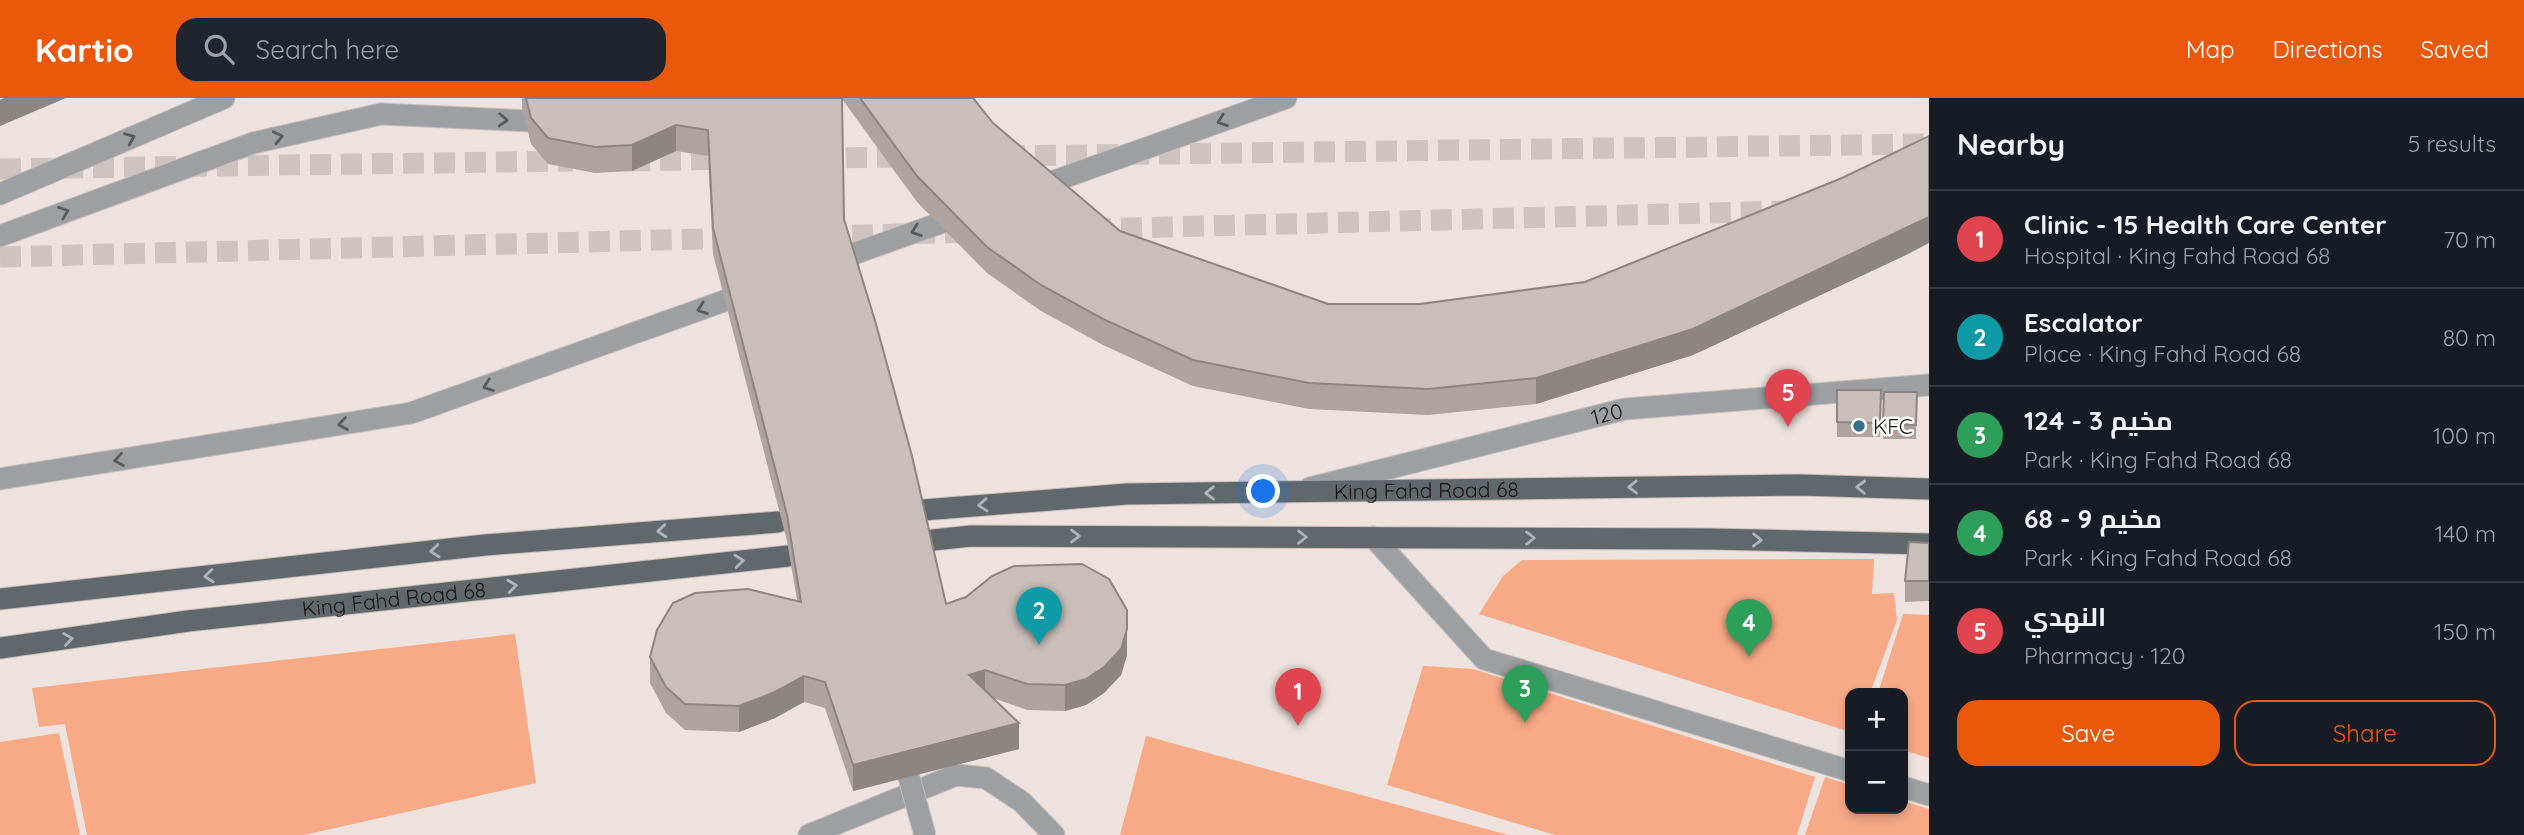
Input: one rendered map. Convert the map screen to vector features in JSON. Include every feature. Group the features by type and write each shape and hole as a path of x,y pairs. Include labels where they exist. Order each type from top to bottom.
{"main road":[{"name":"King Fahd Road 68","path":"923,510 1127,494 1800,485 1929,489"},
{"name":"King Fahd Road 68","path":"0,599 485,545 778,522"},
{"path":"933,540 971,536 1373,537 1710,539 1929,544"},
{"name":"King Fahd Road 68","path":"0,648 188,621 788,556"}],"street":[{"path":"0,194 224,98"},
{"path":"1012,197 1286,98"},
{"path":"0,236 253,143 381,114 574,123"},
{"path":"803,272 986,206"},
{"path":"0,479 411,413 777,282"},
{"name":"120","path":"1294,492 1625,409 1929,385"},
{"path":"1373,537 1484,659 1845,769"},
{"path":"895,728 925,835"},
{"path":"809,835 956,775 986,778 1022,802 1054,835"},
{"path":"1908,789 1929,795"}],"shaded area":[{"path":"1874,559 1872,594 1894,593 1897,620 1872,688 1845,688 1845,730 1479,614 1503,576 1522,560"},
{"path":"1903,614 1929,615 1929,758 1908,752 1908,688 1880,688"},
{"path":"515,634 536,783 304,835 87,835 65,724 39,727 32,688"},
{"path":"1423,666 1473,669 1815,777 1797,835 1555,835 1387,785"},
{"path":"59,733 80,835 0,835 0,742"},
{"path":"1146,736 1508,835 1120,835"},
{"path":"1825,777 1845,783 1845,814 1908,814 1908,803 1929,809 1929,835 1805,835"}],"building":[{"path":"526,98 842,98 844,219 912,456 946,604 966,597 992,576 1014,566 1082,564 1109,579 1127,610 1127,629 1121,649 1104,667 1086,679 1065,685 1027,684 985,670 969,675 1019,723 853,765 825,682 804,676 775,692 739,706 685,704 666,687 650,657 657,630 673,603 695,593 748,589 801,602 787,515 713,228 708,130 676,125 632,145 595,147 548,138 531,118"},
{"path":"860,98 973,98 993,123 1120,231 1328,304 1420,304 1585,282 1842,178 1929,136 1929,217 1693,329 1536,378 1428,389 1309,383 1193,360 1103,319 1041,285 987,247 917,176"},
{"path":"1837,390 1881,390 1880,423 1837,422"},
{"path":"1884,392 1917,392 1916,425 1883,424"},
{"path":"1909,542 1929,543 1929,581 1905,581"}],"tunnel":[{"path":"1004,156 1929,144"},
{"path":"815,158 912,157"},
{"path":"629,161 737,159"},
{"path":"0,169 573,161"},
{"path":"1090,229 1786,211"},
{"path":"821,236 974,232"},
{"path":"0,257 740,238"}],"place":[{"name":"KFC","path":"1859,426"},
{"name":"النهدي","path":"1788,427"},
{"name":"Escalator","path":"1039,645"},
{"name":"مخيم 9 - 68","path":"1749,657"},
{"name":"مخيم 3 - 124","path":"1525,723"},
{"name":"Clinic - 15 Health Care Center","path":"1298,726"}]}
